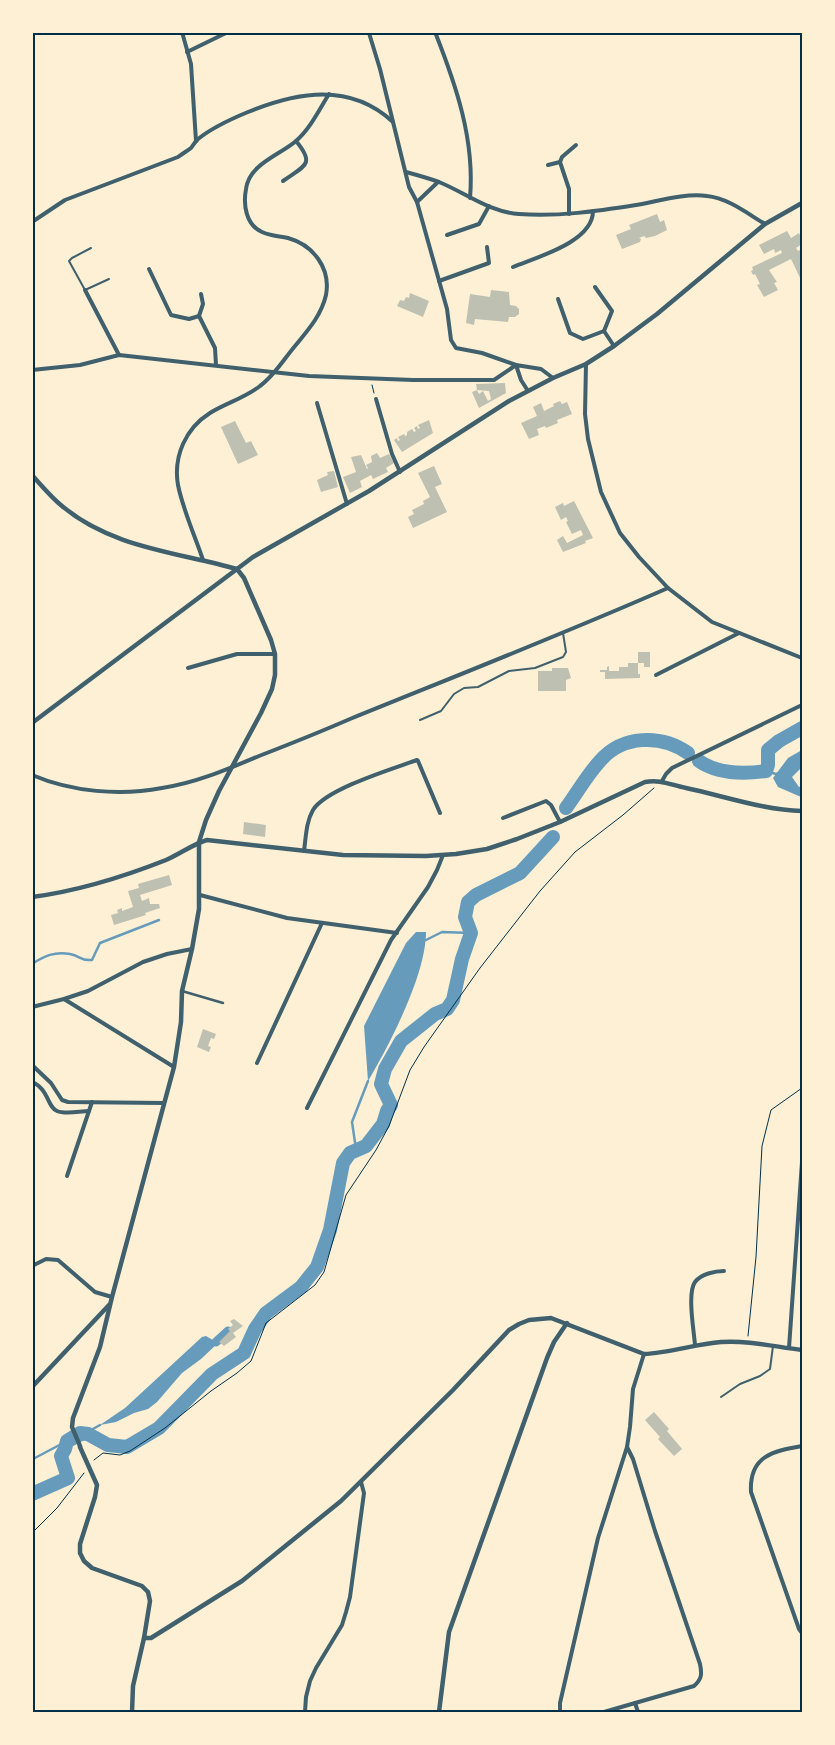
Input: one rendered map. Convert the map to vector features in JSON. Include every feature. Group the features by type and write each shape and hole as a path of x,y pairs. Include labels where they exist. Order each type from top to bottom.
{"street":[{"path":"182,32 191,64 196,141"},
{"path":"187,52 228,32"},
{"path":"435,32 464,116 471,171 470,198"},
{"path":"369,33 410,187 447,309 451,340 456,348 482,353 516,365 542,369 553,378"},
{"path":"32,222 64,200 178,157 196,141 235,118 281,100 304,95 329,94 348,97 362,102 385,115 392,122"},
{"path":"203,560 178,484 178,460 185,438 211,412 260,386 274,372 312,326 320,312 326,294 326,276 322,264 315,254 306,247 287,238 261,232 252,224 246,212 244,200 246,185 254,172 270,158 296,142 329,94"},
{"path":"283,181 305,165 307,161 306,153 296,142"},
{"path":"569,214 569,189 560,162 562,157 576,145"},
{"path":"548,165 560,162"},
{"path":"406,172 438,182 470,198 505,212 520,214 569,214 691,195 708,196 734,206 765,224"},
{"path":"416,202 438,182"},
{"path":"32,723 267,547 347,504 400,472 464,429 528,391 586,364 614,346 657,314 765,224 802,203"},
{"path":"447,235 479,224 489,206"},
{"path":"513,267 568,245 590,226 593,211"},
{"path":"439,281 489,263 487,246"},
{"path":"149,269 171,315 189,319 199,316"},
{"path":"558,299 570,333 583,339 604,331 612,312 595,287"},
{"path":"85,290 119,355"},
{"path":"202,294 203,304 199,316 215,348 216,365"},
{"path":"604,331 614,346"},
{"path":"32,370 80,365 119,355 309,376 494,380 516,365"},
{"path":"586,364 586,423 592,458 601,492 620,533 668,588 712,622 802,658"},
{"path":"516,365 521,380 528,391"},
{"path":"376,399 392,454 400,472"},
{"path":"317,403 347,504"},
{"path":"32,475 61,506 94,528 143,547 237,568 244,578 271,640 275,654 275,675 272,688 206,820 199,842 200,895 192,949 182,991 181,1022 174,1067 100,1347 77,1406 72,1427 96,1485 95,1497 80,1544 80,1553 84,1561 92,1568 142,1586 148,1592 150,1601 133,1686 132,1712"},
{"path":"32,775 78,788 118,792 139,792 189,782 231,768 563,633 668,588"},
{"path":"656,675 739,634"},
{"path":"188,668 237,654 275,654"},
{"path":"662,781 672,768 802,704"},
{"path":"304,851 308,820 314,808 322,800 358,782 417,760 440,813"},
{"path":"32,898 80,889 146,867 181,853 199,842 214,840 344,855 443,855 487,849 560,822 645,782 662,781 754,804 802,811"},
{"path":"503,818 546,802 551,805 560,822"},
{"path":"307,1108 391,940 428,887 443,855"},
{"path":"200,895 287,918 397,933"},
{"path":"257,1063 322,922"},
{"path":"32,1007 88,991 143,962 167,954 192,949"},
{"path":"182,991 223,1003"},
{"path":"64,999 174,1067"},
{"path":"32,1065 51,1083 62,1100 68,1102 164,1103"},
{"path":"32,1082 43,1088 53,1108 57,1111 89,1112"},
{"path":"67,1176 92,1102"},
{"path":"789,1348 801,1211 802,1162"},
{"path":"32,1266 46,1260 58,1260 95,1292 112,1297"},
{"path":"695,1345 692,1291 695,1281 716,1271 724,1271"},
{"path":"32,1387 110,1304"},
{"path":"144,1638 151,1638 242,1581 341,1501 453,1390 509,1330 519,1324 551,1318 644,1354 722,1342 802,1350"},
{"path":"439,1712 447,1643 451,1626 547,1358 554,1342 567,1323"},
{"path":"560,1712 560,1703 598,1538 627,1447 633,1389 644,1354"},
{"path":"802,1446 771,1453 762,1459 754,1469 751,1492 802,1633"},
{"path":"604,1712 694,1686 699,1682 702,1674 633,1459 627,1447"},
{"path":"305,1712 310,1681 342,1625 350,1597 364,1494 361,1482"},
{"path":"635,1703 638,1712"}],"lane":[{"path":"91,248 69,261 85,290 109,279"},
{"path":"420,720 441,711 454,694 464,688 478,687 509,671 535,668 563,657 566,652 563,633"},
{"path":"721,1397 740,1384 760,1376 770,1369 772,1346"}],"path":[{"path":"371,378 376,399"},
{"path":"103,1453 120,1455 130,1451 165,1428 237,1373 251,1361 266,1323 315,1285 324,1272 346,1195 390,1126 410,1070 424,1047 480,968 536,895 575,852 623,815 662,781"},
{"path":"747,1343 756,1257 760,1164 764,1134 771,1110 802,1088"},
{"path":"32,1534 57,1508 84,1472"}],"water":[{"path":"802,750 802,767 792,777 799,787 802,786 801,797 778,787 773,778 788,758"},
{"path":"416,932 426,932 420,968 396,1029 368,1081 364,1026 406,943"},
{"path":"206,1336 218,1343 182,1373 157,1402 148,1409 134,1413 116,1422 100,1425 125,1408 202,1337"}],"building":[{"path":"657,214 660,222 664,220 667,230 655,236 639,238 641,239 640,242 622,249 616,235 631,229 629,225"},
{"path":"787,231 791,238 799,233 802,240 802,244 796,248 798,251 802,249 802,282 791,259 769,270 777,282 774,283 778,290 764,297 757,285 760,284 755,274 753,275 751,271 753,270 752,267 782,253 781,250 775,253 774,249 764,254 759,245"},
{"path":"491,290 509,292 510,305 516,306 519,309 519,314 515,317 509,317 508,322 475,319 474,325 466,323 470,294 490,297"},
{"path":"410,293 429,301 423,317 397,306 400,300 404,301 406,297 409,298"},
{"path":"505,383 506,393 479,408 472,392 477,390 476,384","holes":["477,390 489,391 491,399 488,401 483,391 479,394"]},
{"path":"560,401 562,404 567,402 572,414 557,420 558,423 546,428 545,426 537,429 539,435 529,439 521,423 537,416 533,407 541,403 544,411"},
{"path":"429,420 433,433 402,452 394,440 397,438 398,441 400,440 398,437 404,434 405,436 407,435 407,432 412,429 414,432 416,431 414,428 417,426 418,429 420,428 418,425"},
{"path":"235,421 246,443 251,441 258,455 238,464 221,427"},
{"path":"377,453 380,458 389,454 394,463 386,468 388,472 373,479 371,475 360,481 362,487 350,493 343,477 356,472 351,457 361,455 367,469 366,465 372,462 371,456"},
{"path":"434,466 442,484 435,487 447,512 413,528 408,517 414,514 412,510 424,504 423,501 430,497 418,473"},
{"path":"334,471 338,487 321,492 317,480 328,475 327,472"},
{"path":"574,501 593,538 585,541 586,543 563,552 557,540 563,536 567,543 583,535 581,530 572,534 566,522 568,521 566,517 561,520 555,507 563,503 564,506"},
{"path":"638,652 650,652 650,667 644,667 644,663 638,663"},
{"path":"628,663 638,663 640,678 605,679 605,672 600,672 600,670 607,670 609,666 609,671 619,671 619,667 628,667"},
{"path":"552,668 568,668 571,678 566,680 566,691 538,691 538,671 552,671"},
{"path":"244,822 266,825 265,837 243,834"},
{"path":"169,875 172,885 140,895 142,901 149,898 150,904 159,904 160,908 145,913 146,915 114,925 111,915 118,913 117,910 122,908 122,911 133,907 128,891 139,888 138,884"},
{"path":"203,1029 216,1034 214,1039 211,1038 208,1046 211,1047 209,1052 197,1047"},
{"path":"234,1319 243,1326 233,1333 236,1337 224,1346 219,1342 230,1331 228,1329 233,1325 230,1321"},
{"path":"654,1412 669,1429 667,1431 682,1449 674,1456 658,1439 660,1437 645,1420"}],"waterway":[{"path":"699,761 723,771 749,773 766,771 768,750 779,741 802,728"},
{"path":"566,808 595,766 609,752 619,746 630,742 654,740 677,747 688,753"},
{"path":"766,771 778,773"},
{"path":"32,1494 68,1478 61,1456 67,1441 80,1433 88,1434 108,1445 127,1447 159,1428 212,1374 244,1353 255,1329 266,1313 301,1287 317,1267 330,1230 343,1163 350,1153 366,1146 383,1124 391,1105 381,1084 385,1069 401,1041 435,1014 447,1009 453,1000 462,959 471,933 465,917 468,902 476,895 520,873 553,837"},
{"path":"32,964 45,957 59,953 92,960 100,943 159,920"},
{"path":"426,940 442,932 471,933"},
{"path":"356,1149 352,1122 368,1081"},
{"path":"216,1342 228,1331"},
{"path":"84,1434 100,1425"},
{"path":"65,1449 84,1439 97,1440"},
{"path":"33,1459 67,1441"}]}
